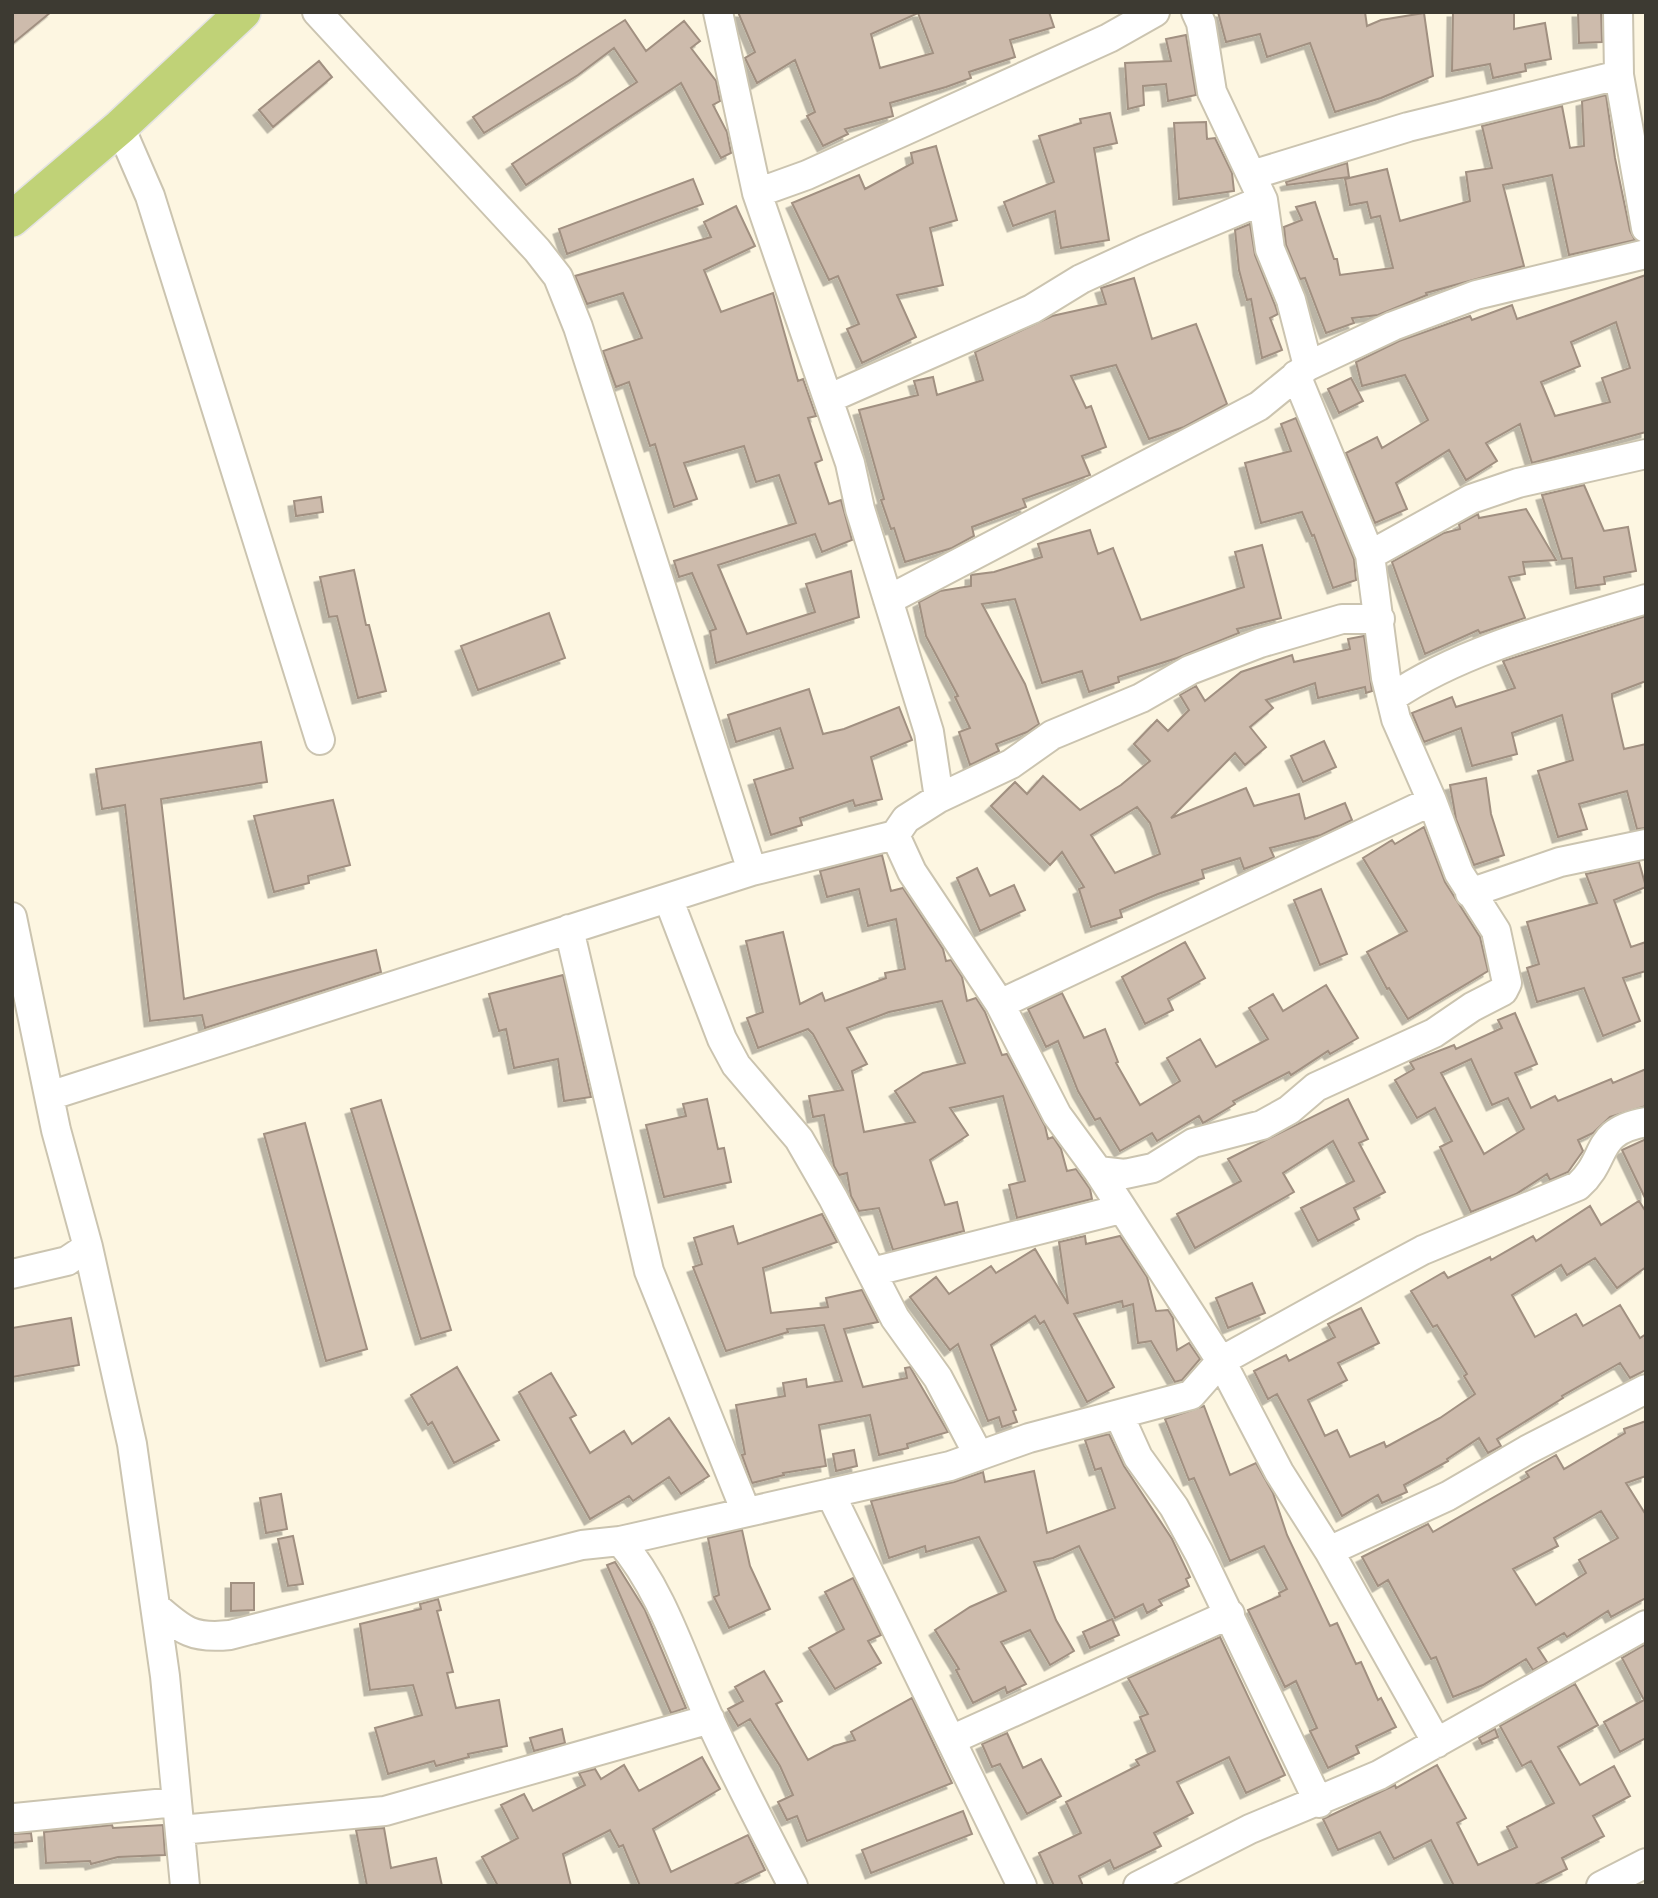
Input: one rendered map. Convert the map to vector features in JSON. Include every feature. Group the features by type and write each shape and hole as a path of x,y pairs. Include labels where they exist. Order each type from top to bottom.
{"main road":[{"path":"12,219 121,127 243,12"}],"street":[{"path":"317,12 537,250 558,277 578,327 752,871"},
{"path":"718,12 757,193 830,398 929,732 939,798"},
{"path":"757,193 807,175 1109,38 1155,12"},
{"path":"1098,1171 1125,1174 1153,1168 1193,1143 1262,1125 1289,1110 1316,1087 1434,1033 1472,1007 1503,991 1508,978 1496,931 1458,873 1432,801 1396,719 1370,555 1302,371 1291,300 1270,249 1257,187 1212,92 1201,23 1196,12"},
{"path":"1618,12 1619,75 1646,228"},
{"path":"830,398 1032,309 1081,279 1257,187 1421,123 1619,75"},
{"path":"121,127 150,196 320,740"},
{"path":"888,600 1259,406 1302,371 1366,337 1475,295 1646,254"},
{"path":"1370,555 1471,499 1518,483 1646,454"},
{"path":"1389,688 1417,680 1497,648 1646,599"},
{"path":"49,1096 752,871 895,835 906,819 939,798 1012,764 1052,735 1129,703 1191,670 1260,643 1342,619 1380,619"},
{"path":"1000,1004 1432,801"},
{"path":"895,835 912,872 1000,1004 1057,1115 1098,1171 1221,1361 1279,1472 1329,1551 1437,1743"},
{"path":"1470,893 1560,862 1646,844"},
{"path":"668,898 722,1039 736,1065 799,1139 895,1318 939,1378 978,1454"},
{"path":"12,917 26,995 49,1096 89,1247 132,1444 156,1608 185,1886"},
{"path":"569,929 649,1272 746,1512"},
{"path":"156,1608 191,1635 230,1635 582,1545 620,1541 950,1466 978,1454 1191,1395 1221,1361 1423,1250 1578,1186 1590,1175 1600,1149 1612,1133 1646,1122"},
{"path":"872,1272 1121,1209"},
{"path":"12,1274 67,1261 89,1247"},
{"path":"1329,1551 1448,1496 1527,1450 1646,1389"},
{"path":"1119,1415 1138,1457 1174,1507 1230,1614 1319,1803"},
{"path":"830,1493 1022,1886"},
{"path":"620,1541 632,1555 662,1610 784,1883"},
{"path":"951,1741 1230,1614"},
{"path":"1138,1886 1250,1829 1319,1803 1379,1775 1646,1625"},
{"path":"180,1830 386,1811 710,1719"},
{"path":"15,1818 176,1802"},
{"path":"1601,1886 1646,1863"}],"building":[{"path":"12,12 51,12 12,44"},
{"path":"738,12 1049,12 1054,27 1010,40 1015,57 969,72 971,78 890,103 893,116 845,129 848,134 823,146 807,116 815,112 795,60 757,83 745,58 755,52","holes":["918,13 933,53 880,68 871,34"]},
{"path":"1218,12 1365,12 1367,26 1381,20 1424,13 1433,76 1381,98 1335,112 1310,43 1267,57 1260,34 1226,42"},
{"path":"1453,12 1514,12 1514,29 1545,23 1551,59 1525,64 1526,71 1493,78 1490,64 1452,71"},
{"path":"1578,12 1601,12 1602,42 1579,43"},
{"path":"625,20 646,51 684,21 700,41 691,48 716,81 720,101 713,105 727,132 731,153 721,158 681,83 526,185 512,164 637,82 614,48 578,75 484,133 473,117"},
{"path":"1186,35 1196,95 1168,101 1166,84 1143,86 1144,105 1128,109 1125,63 1171,61 1166,39"},
{"path":"319,61 332,77 273,127 259,110"},
{"path":"1606,95 1615,158 1630,231 1635,240 1569,255 1552,175 1503,185 1524,266 1426,293 1427,295 1378,315 1352,318 1354,323 1326,333 1305,278 1300,279 1286,245 1284,227 1302,220 1296,207 1315,202 1334,259 1337,259 1340,275 1393,268 1380,216 1371,218 1367,202 1350,205 1345,179 1387,169 1400,221 1470,201 1466,172 1492,168 1482,126 1562,106 1570,148 1584,146 1582,101"},
{"path":"1110,113 1117,143 1094,148 1109,240 1061,248 1055,211 1013,226 1004,202 1054,182 1039,136 1081,123 1080,119"},
{"path":"1206,122 1207,139 1215,138 1232,173 1234,191 1179,199 1174,123"},
{"path":"936,146 957,220 930,228 943,285 897,295 916,337 862,363 847,329 859,324 838,276 829,280 792,203 859,175 865,189 913,163 911,153"},
{"path":"1347,163 1349,177 1287,185 1286,182"},
{"path":"693,179 703,204 567,254 559,229"},
{"path":"736,206 755,246 704,270 721,312 773,293 798,381 803,379 816,416 808,418 822,460 815,463 829,504 841,500 852,540 822,552 815,534 718,565 747,634 815,612 806,584 851,571 859,617 716,663 710,631 716,629 692,573 679,577 674,561 796,523 779,475 756,482 744,446 684,463 697,499 674,507 655,444 650,446 629,382 616,387 603,351 642,338 623,293 587,304 575,276 711,237 704,222"},
{"path":"1250,224 1255,255 1278,314 1270,318 1282,350 1262,358 1251,299 1247,300 1239,270 1235,230"},
{"path":"1646,275 1646,432 1532,463 1520,424 1486,443 1497,461 1466,480 1449,450 1396,483 1407,509 1375,523 1346,453 1377,437 1382,448 1428,420 1405,375 1362,386 1356,362 1399,341 1470,316 1472,320 1512,305 1517,319","holes":["1616,322 1630,368 1602,378 1610,402 1555,416 1541,382 1580,366 1571,342"]},
{"path":"1134,278 1152,339 1196,324 1227,404 1184,427 1149,439 1116,365 1071,376 1086,408 1091,406 1106,447 1082,456 1090,475 1023,499 1026,507 972,527 974,536 952,548 905,562 881,500 884,499 859,410 918,395 914,381 933,377 937,395 983,380 975,352 1052,316 1106,304 1101,288"},
{"path":"1351,378 1363,401 1339,413 1328,389"},
{"path":"1296,418 1354,559 1356,580 1333,588 1314,535 1312,536 1302,512 1261,523 1245,463 1291,451 1281,424"},
{"path":"1584,485 1604,531 1628,527 1636,571 1604,577 1605,584 1576,588 1572,558 1562,559 1542,495"},
{"path":"321,497 323,512 296,516 294,501"},
{"path":"1526,509 1556,560 1523,562 1525,574 1509,577 1525,618 1480,633 1478,630 1425,654 1392,562 1444,533 1460,529 1459,524 1478,514 1479,518"},
{"path":"1090,530 1098,554 1113,548 1141,620 1244,587 1235,552 1262,545 1281,618 1237,629 1239,633 1177,658 1118,677 1119,682 1089,692 1082,671 1042,683 1015,599 982,604 1025,684 1039,724 1027,732 996,744 999,751 970,765 959,732 970,728 955,697 958,696 926,636 919,602 940,591 971,586 971,575 994,572 1042,557 1038,544"},
{"path":"354,570 366,625 369,625 386,691 358,698 337,616 329,617 320,577"},
{"path":"549,613 565,658 478,690 461,646"},
{"path":"1646,616 1646,681 1612,694 1612,698 1624,749 1646,744 1646,828 1637,829 1627,791 1579,804 1587,829 1558,837 1538,771 1573,760 1562,715 1512,733 1517,754 1472,766 1461,728 1424,742 1412,713 1452,697 1456,707 1515,688 1503,661"},
{"path":"1364,636 1372,691 1366,693 1365,687 1318,698 1315,683 1266,700 1273,708 1250,727 1266,747 1245,765 1235,753 1171,818 1246,788 1254,806 1299,794 1305,819 1345,803 1352,820 1321,835 1270,848 1274,857 1268,860 1244,869 1240,858 1202,870 1204,878 1120,910 1122,917 1091,927 1079,889 1084,887 1062,852 1050,865 991,806 1015,782 1027,794 1043,776 1080,810 1121,785 1150,761 1134,744 1157,720 1168,731 1189,710 1180,695 1196,686 1205,701 1241,672 1292,655 1294,662 1350,649 1348,639","holes":["1137,807 1150,823 1160,854 1115,873 1091,835"]},
{"path":"809,689 823,734 844,729 899,707 912,740 871,757 882,799 855,806 853,800 800,818 802,825 771,835 754,780 793,768 780,728 736,742 728,715"},
{"path":"1324,741 1336,767 1303,782 1291,756"},
{"path":"261,742 267,782 161,799 184,999 376,950 381,972 205,1028 202,1015 150,1021 125,805 102,809 96,769"},
{"path":"1486,778 1491,814 1504,855 1474,865 1456,819 1450,785"},
{"path":"333,800 350,865 308,876 309,883 274,892 254,816"},
{"path":"1424,827 1445,882 1480,937 1488,971 1408,1019 1389,988 1387,989 1367,952 1407,931 1363,858 1392,840 1395,844"},
{"path":"882,855 891,891 903,888 943,949 946,961 951,960 962,977 967,1001 976,998 985,1012 1002,1055 1007,1054 1045,1126 1048,1139 1053,1137 1061,1149 1067,1171 1076,1169 1090,1189 1092,1199 1017,1218 1009,1185 1025,1181 1003,1096 950,1108 968,1135 930,1160 945,1205 957,1202 964,1231 893,1250 879,1208 859,1211 851,1196 847,1173 839,1175 834,1166 824,1115 813,1117 809,1096 843,1090 813,1034 808,1029 758,1048 747,1018 763,1012 746,941 783,932 800,1004 822,993 825,1001 886,978 885,973 905,969 896,919 868,926 859,889 827,897 820,871","holes":["942,1001 965,1063 923,1073 895,1091 915,1122 864,1132 852,1071 867,1064 847,1028 889,1012"]},
{"path":"1639,862 1646,887 1614,900 1631,947 1646,942 1646,971 1623,978 1640,1021 1603,1036 1584,988 1537,1002 1527,968 1539,964 1527,922 1597,903 1586,874"},
{"path":"977,868 990,896 1014,885 1025,910 980,931 957,878"},
{"path":"1321,889 1347,954 1320,965 1294,900"},
{"path":"1185,942 1205,978 1168,999 1173,1010 1145,1024 1122,977"},
{"path":"563,975 591,1097 564,1101 558,1059 514,1068 506,1029 499,1031 489,994"},
{"path":"1326,985 1358,1038 1330,1054 1328,1051 1291,1075 1289,1072 1233,1101 1235,1104 1203,1123 1199,1116 1157,1141 1152,1133 1120,1151 1100,1118 1095,1120 1078,1091 1058,1041 1046,1047 1028,1009 1062,993 1084,1038 1105,1029 1118,1062 1116,1063 1140,1105 1180,1081 1167,1058 1200,1039 1216,1067 1268,1039 1249,1008 1273,994 1283,1011"},
{"path":"1515,1013 1537,1064 1515,1073 1531,1108 1555,1096 1558,1101 1611,1079 1613,1083 1646,1069 1646,1106 1610,1117 1593,1133 1578,1140 1583,1151 1568,1172 1550,1180 1547,1174 1516,1194 1471,1212 1440,1147 1452,1141 1435,1108 1417,1118 1395,1080 1414,1069 1410,1062 1454,1045 1456,1049 1502,1028 1498,1020","holes":["1471,1059 1492,1105 1508,1098 1524,1129 1484,1154 1441,1073"]},
{"path":"707,1099 718,1149 724,1148 731,1182 664,1197 646,1125 686,1116 683,1104"},
{"path":"1348,1099 1368,1139 1359,1143 1385,1192 1354,1208 1359,1219 1318,1241 1301,1208 1354,1181 1333,1141 1283,1173 1294,1192 1195,1248 1177,1214 1241,1181 1228,1159"},
{"path":"381,1100 451,1330 421,1339 351,1109"},
{"path":"305,1123 367,1349 326,1361 264,1134"},
{"path":"1646,1139 1646,1200 1622,1150"},
{"path":"1639,1201 1646,1212 1646,1267 1617,1288 1595,1258 1567,1275 1561,1265 1512,1295 1535,1337 1576,1314 1583,1326 1620,1305 1640,1338 1646,1334 1646,1370 1630,1378 1620,1363 1562,1396 1563,1398 1497,1439 1501,1446 1488,1453 1479,1438 1447,1459 1448,1461 1404,1485 1407,1492 1382,1503 1378,1495 1342,1516 1277,1394 1268,1399 1254,1371 1286,1355 1289,1361 1335,1337 1328,1324 1361,1308 1379,1343 1338,1363 1347,1380 1308,1400 1325,1436 1337,1430 1350,1457 1384,1442 1386,1447 1440,1418 1475,1394 1464,1376 1467,1374 1437,1325 1433,1327 1411,1291 1444,1272 1448,1278 1490,1257 1491,1260 1533,1236 1536,1241 1590,1206 1601,1225"},
{"path":"822,1214 837,1242 763,1268 771,1313 828,1307 826,1298 862,1290 878,1322 844,1329 863,1387 907,1378 905,1368 910,1367 948,1432 907,1444 908,1448 879,1455 870,1415 819,1425 826,1466 783,1473 784,1475 752,1483 742,1455 745,1454 736,1405 785,1396 783,1383 806,1379 807,1387 842,1381 824,1325 787,1329 788,1332 726,1351 693,1267 702,1264 694,1238 733,1226 738,1244"},
{"path":"1085,1236 1086,1244 1120,1236 1147,1277 1156,1311 1168,1310 1173,1318 1177,1350 1189,1343 1200,1359 1182,1380 1175,1382 1151,1341 1138,1343 1133,1304 1123,1307 1122,1301 1074,1314 1114,1387 1087,1402 1044,1321 1040,1324 1035,1316 991,1345 1016,1410 1013,1411 1017,1422 1002,1427 999,1417 988,1421 958,1344 950,1350 910,1297 936,1277 949,1294 991,1266 996,1273 1035,1249 1068,1304 1059,1242"},
{"path":"1252,1283 1265,1313 1228,1328 1216,1298"},
{"path":"71,1318 79,1365 12,1377 12,1328"},
{"path":"457,1367 499,1440 454,1463 432,1422 428,1425 411,1395"},
{"path":"551,1373 576,1415 570,1418 590,1453 624,1431 632,1444 669,1418 709,1476 681,1494 669,1477 633,1501 629,1496 590,1519 519,1392"},
{"path":"1204,1406 1230,1475 1256,1463 1273,1493 1287,1535 1330,1626 1337,1623 1356,1664 1361,1662 1378,1700 1381,1698 1396,1727 1356,1746 1359,1753 1328,1768 1310,1731 1317,1728 1296,1681 1285,1687 1248,1610 1280,1596 1279,1593 1287,1589 1264,1546 1230,1561 1194,1478 1189,1480 1165,1419"},
{"path":"1646,1421 1646,1476 1626,1483 1646,1515 1646,1598 1611,1617 1608,1611 1567,1637 1564,1633 1538,1648 1547,1662 1533,1670 1526,1659 1483,1685 1453,1697 1436,1657 1431,1659 1388,1580 1378,1586 1362,1557 1428,1524 1433,1532 1529,1477 1526,1472 1556,1455 1564,1469 1625,1433 1624,1429","holes":["1601,1511 1618,1538 1579,1560 1586,1573 1536,1605 1513,1569 1558,1546 1554,1538"]},
{"path":"1109,1434 1124,1466 1172,1539 1190,1577 1186,1579 1189,1586 1159,1600 1162,1605 1147,1613 1143,1604 1115,1618 1079,1546 1053,1558 1034,1562 1056,1620 1074,1651 1050,1665 1030,1630 1001,1642 1026,1684 1007,1693 1005,1687 973,1703 956,1670 959,1669 935,1630 970,1607 1006,1591 979,1537 926,1552 925,1546 889,1558 871,1501 954,1482 983,1472 985,1482 1034,1471 1047,1533 1115,1508 1101,1468 1095,1470 1085,1440"},
{"path":"854,1450 857,1466 836,1471 833,1454"},
{"path":"281,1494 287,1529 266,1533 260,1498"},
{"path":"742,1530 750,1566 770,1609 729,1628 714,1597 719,1595 708,1538"},
{"path":"293,1536 303,1584 288,1586 278,1539"},
{"path":"615,1562 645,1610 686,1708 671,1713 607,1565"},
{"path":"853,1578 881,1635 868,1641 881,1663 835,1689 809,1648 844,1629 825,1592"},
{"path":"231,1583 254,1583 254,1610 231,1611"},
{"path":"438,1599 441,1610 437,1611 453,1672 447,1673 456,1708 499,1700 507,1746 468,1754 469,1757 436,1766 434,1761 388,1774 375,1728 422,1715 413,1685 370,1690 360,1624 421,1609 420,1604"},
{"path":"1112,1619 1119,1635 1090,1648 1083,1632"},
{"path":"1220,1637 1285,1775 1246,1793 1229,1757 1177,1782 1193,1813 1154,1833 1161,1846 1114,1869 1110,1860 1079,1876 1083,1886 1054,1886 1039,1853 1081,1833 1066,1802 1139,1765 1136,1760 1155,1751 1140,1717 1148,1714 1128,1678"},
{"path":"1646,1644 1646,1738 1620,1752 1604,1722 1644,1700 1622,1658"},
{"path":"764,1671 782,1701 776,1704 808,1760 834,1746 855,1740 851,1732 912,1698 952,1783 807,1841 797,1816 787,1820 778,1802 793,1795 780,1766 750,1719 738,1726 728,1709 743,1701 735,1687"},
{"path":"1575,1684 1598,1725 1558,1747 1580,1785 1614,1766 1630,1796 1593,1816 1604,1836 1562,1858 1567,1869 1533,1886 1454,1886 1431,1840 1394,1859 1380,1832 1338,1850 1323,1819 1395,1785 1396,1788 1437,1765 1466,1818 1457,1823 1478,1865 1517,1847 1507,1827 1554,1803 1531,1761 1522,1766 1500,1726"},
{"path":"562,1729 565,1743 534,1751 530,1738"},
{"path":"1495,1729 1498,1737 1482,1744 1479,1738"},
{"path":"1007,1733 1023,1768 1041,1759 1061,1796 1027,1814 1000,1764 992,1767 982,1744"},
{"path":"702,1757 720,1789 653,1829 671,1872 748,1835 765,1870 732,1886 640,1886 623,1845 619,1847 610,1830 563,1854 571,1886 498,1886 482,1857 518,1838 501,1805 524,1794 533,1811 585,1785 579,1773 595,1769 601,1779 624,1765 639,1791"},
{"path":"963,1811 972,1834 871,1873 862,1850"},
{"path":"112,1825 113,1828 163,1825 165,1855 118,1857 91,1864 90,1861 46,1863 44,1832"},
{"path":"384,1828 391,1868 436,1858 442,1886 367,1886 356,1830"},
{"path":"31,1833 32,1841 12,1843 12,1834"}]}
